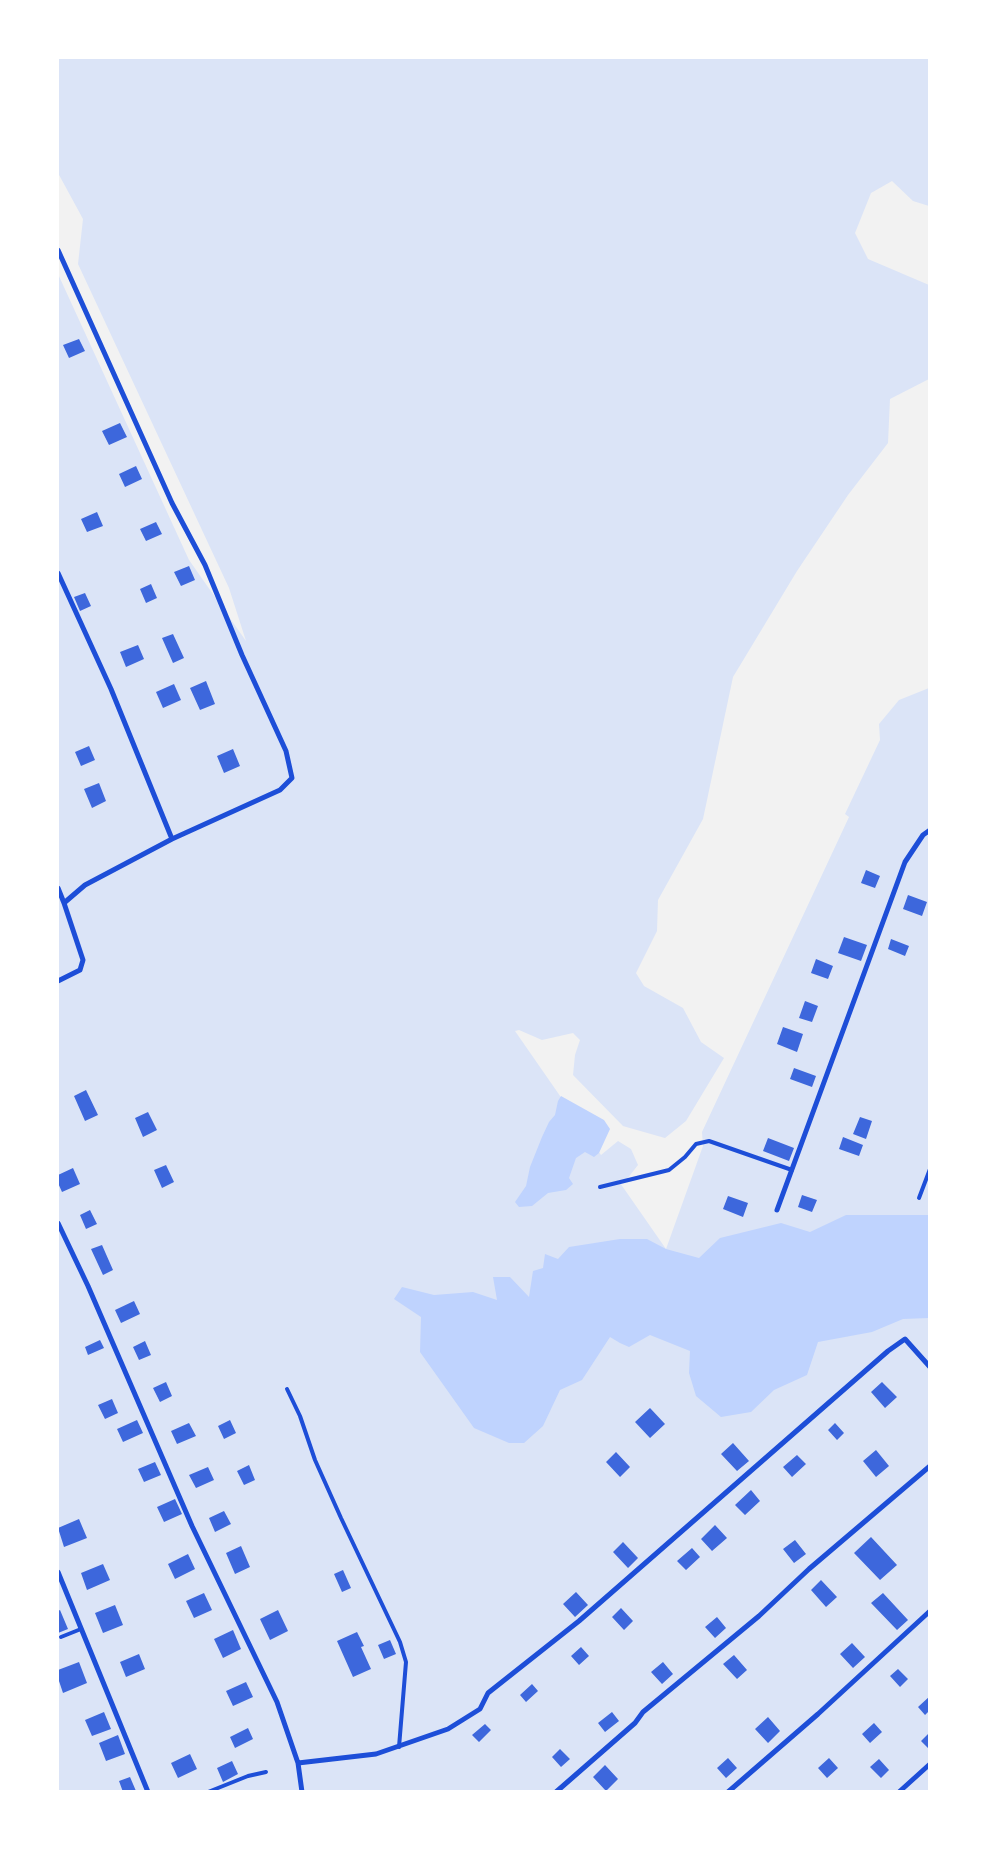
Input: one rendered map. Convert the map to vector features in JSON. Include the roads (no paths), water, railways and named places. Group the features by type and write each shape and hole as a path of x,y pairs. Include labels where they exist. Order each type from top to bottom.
{"street":[{"path":"58,250 172,503 205,565 242,655 286,751 292,778 280,790 172,839 85,885 64,903"},
{"path":"58,573 111,689 172,839"},
{"path":"777,1210 905,862 923,835 930,830"},
{"path":"58,888 84,960 80,970 58,981"},
{"path":"58,1223 88,1286 192,1526 277,1702 298,1763 302,1792"},
{"path":"298,1763 376,1754 448,1729 480,1709 488,1693 579,1621 888,1351 905,1339 930,1367"},
{"path":"556,1792 635,1723 643,1712 758,1616 809,1569 930,1466"},
{"path":"58,1572 148,1792"},
{"path":"728,1792 818,1714 930,1612"},
{"path":"899,1792 930,1764"}],"lane":[{"path":"600,1187 669,1170 685,1157 696,1144 709,1142 792,1170"},
{"path":"919,1198 930,1169"},
{"path":"288,1389 334,1501 400,1642 406,1662 399,1747"},
{"path":"61,1637 81,1629"},
{"path":"208,1792 248,1776 266,1772"}],"water":[{"path":"561,1096 604,1120 610,1129 599,1153 594,1157 585,1152 576,1158 569,1178 573,1184 566,1190 548,1193 532,1206 519,1207 515,1202 526,1186 530,1167 549,1122 555,1115"},
{"path":"846,1215 929,1215 929,1318 903,1319 872,1332 818,1342 807,1375 774,1390 751,1412 721,1417 696,1396 689,1373 690,1351 650,1335 629,1347 610,1337 582,1380 560,1390 543,1426 524,1443 509,1443 474,1428 420,1352 421,1317 394,1299 402,1287 434,1295 473,1292 497,1300 493,1277 510,1277 529,1297 533,1271 543,1268 545,1254 558,1259 569,1247 620,1239 647,1239 666,1249 699,1258 720,1238 781,1223 810,1232"}]}
